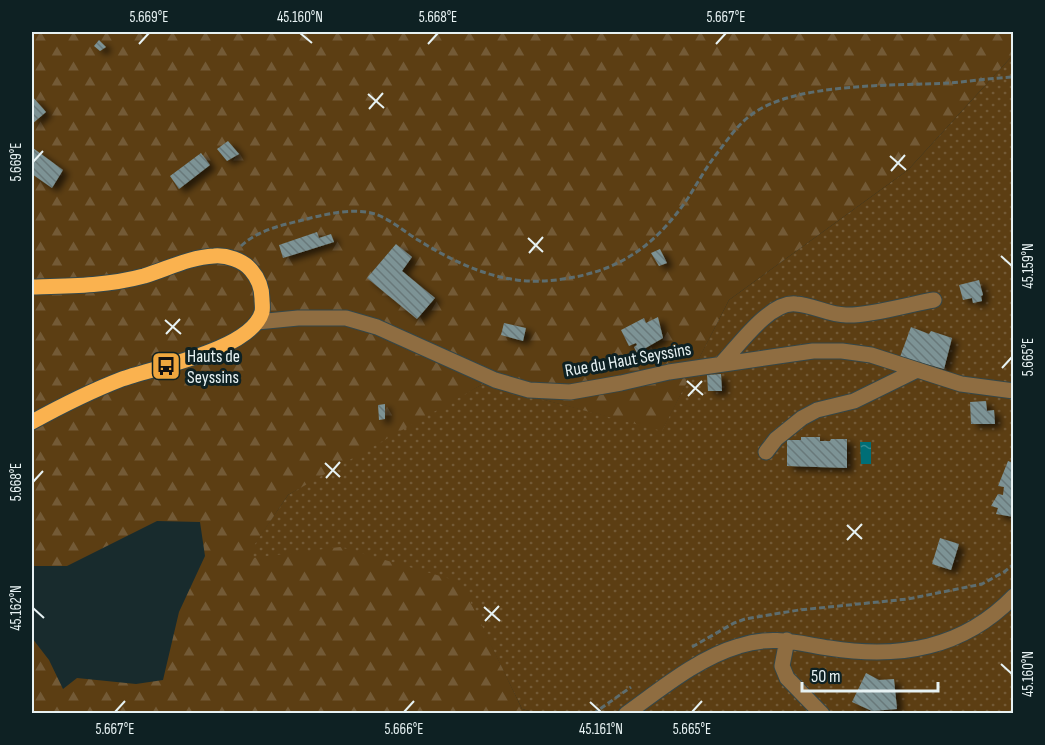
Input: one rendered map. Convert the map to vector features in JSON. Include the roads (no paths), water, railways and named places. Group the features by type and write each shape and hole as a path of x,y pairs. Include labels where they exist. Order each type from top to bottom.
{"main road":[{"path":"32,287 101,285 144,276 197,259 215,256 229,257 251,269 262,289 262,312 257,322 239,338 178,364 123,379 80,397 32,422"}],"street":[{"path":"722,363 758,323 773,310 786,304 796,303 847,315 933,300"},
{"name":"Rue du Haut Seyssins","path":"257,322 315,317 346,318 377,327 495,380 529,390 570,392 722,363 813,351 842,351 871,355 961,384 1014,392"},
{"path":"766,452 776,439 802,418 817,410 854,401 915,370"},
{"path":"626,714 686,672 739,646 787,640 857,653 916,650 960,636 979,625 1014,596"},
{"path":"787,640 782,666 787,678 822,714"}],"water":[{"path":"860,442 871,442 871,464 861,464"}],"place":[{"name":"Hauts de Seyssins","path":"166,366"}]}
